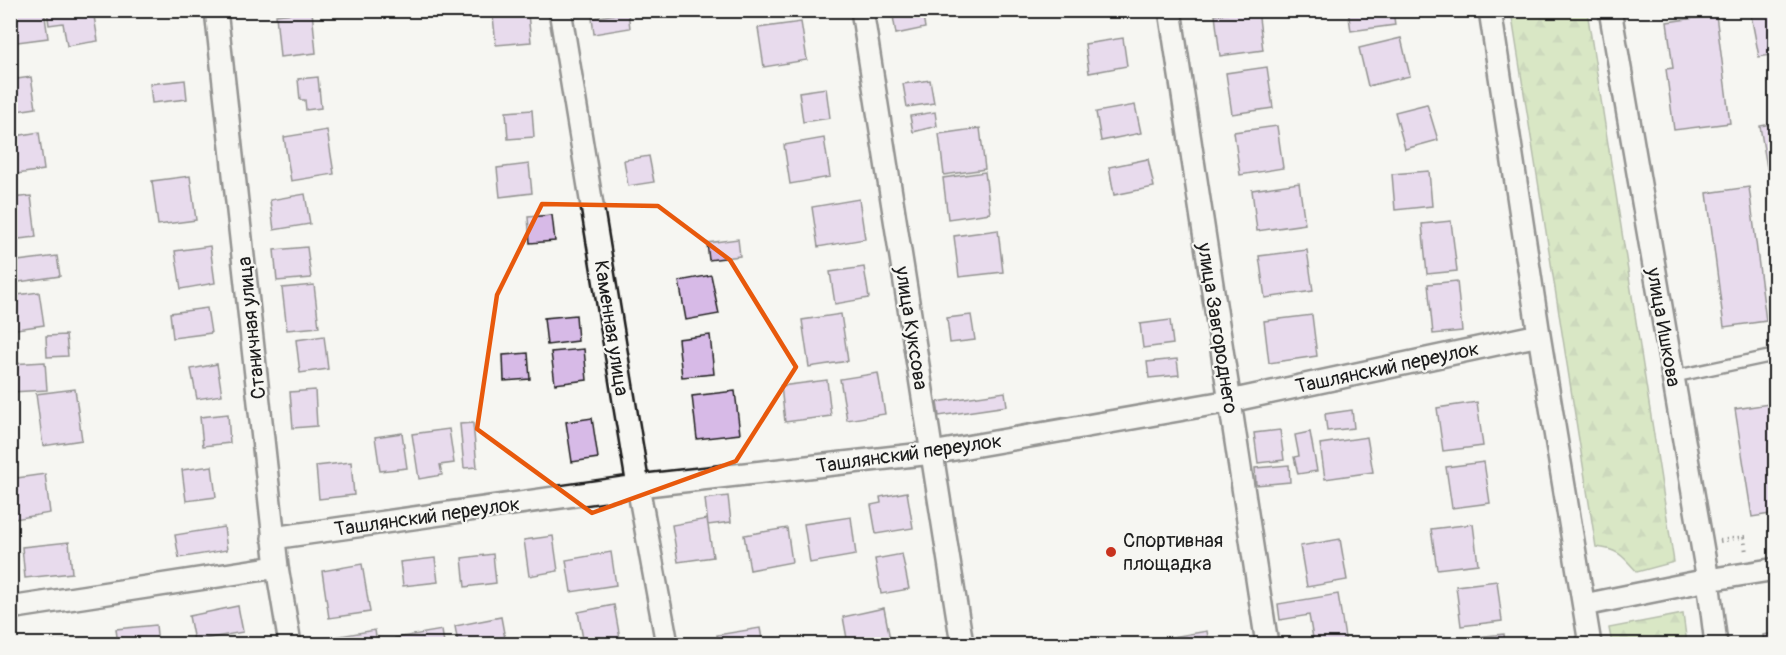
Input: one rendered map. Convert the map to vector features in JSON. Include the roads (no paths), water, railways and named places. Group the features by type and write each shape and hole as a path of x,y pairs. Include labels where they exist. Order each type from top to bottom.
{"street":[{"name":"Станичная улица","path":"216,10 273,538 290,645"},
{"name":"Каменная улица","path":"560,10 638,486 667,645"},
{"name":"улица Куксова","path":"862,10 962,645"},
{"name":"улица Завгороднего","path":"1170,10 1267,645"},
{"path":"1490,10 1539,335 1590,645"},
{"name":"улица Ишкова","path":"1610,10 1708,580 1716,645"},
{"name":"Ташлянский переулок","path":"273,538 638,486 932,453 1230,402 1539,335"},
{"path":"10,608 277,567"},
{"path":"1584,605 1776,569"}],"lane":[{"path":"1672,377 1776,355"}],"place":[{"name":"Спортивная площадка","path":"1111,552"}]}
